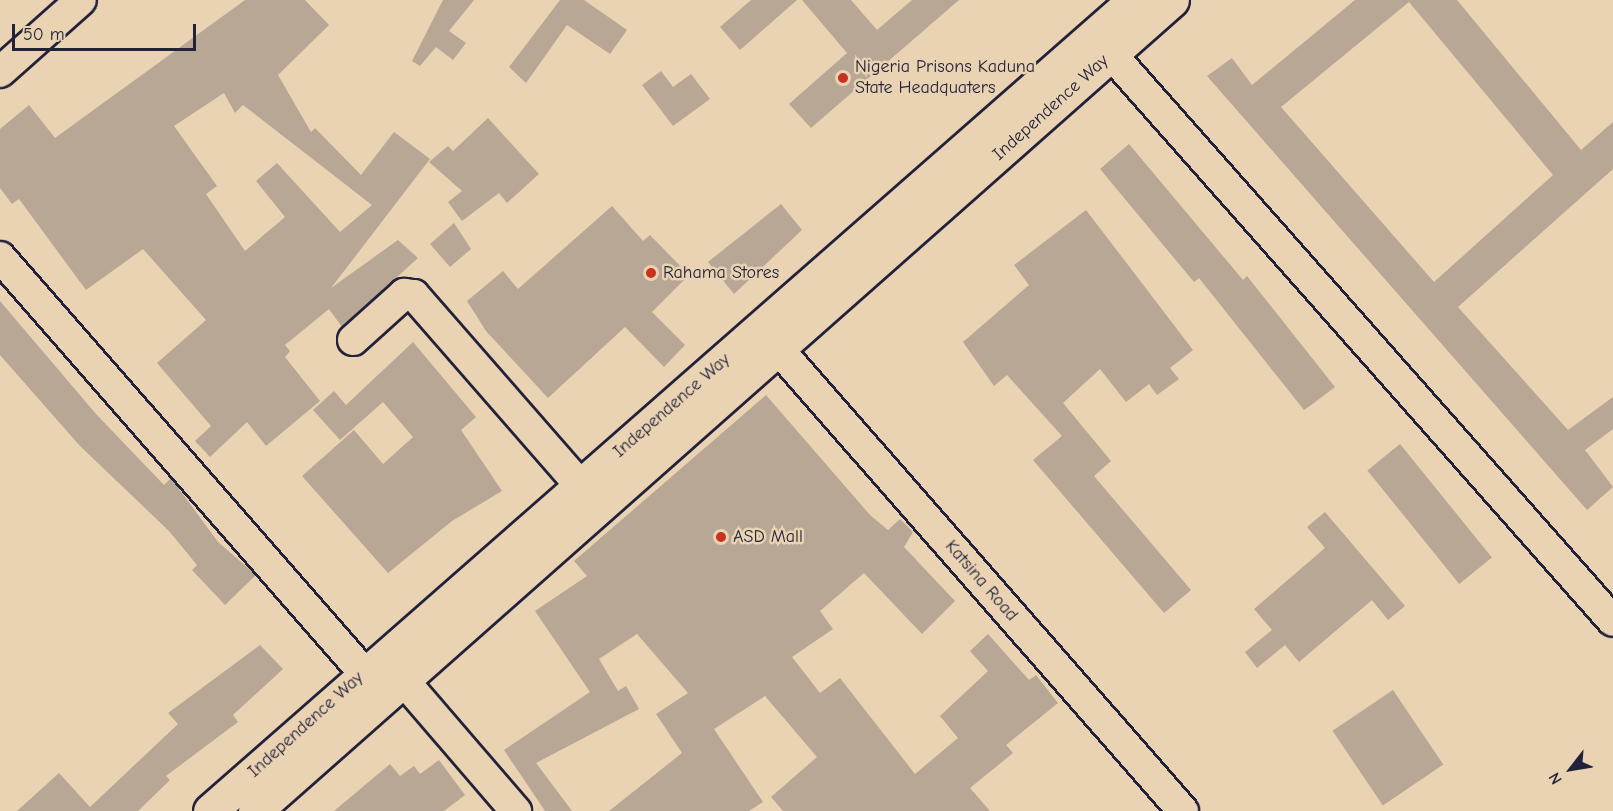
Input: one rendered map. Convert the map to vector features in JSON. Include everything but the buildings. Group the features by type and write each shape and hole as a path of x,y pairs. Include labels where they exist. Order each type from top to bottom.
{"main road":[{"name":"Independence Way","path":"210,811 364,672 1134,0"},
{"name":"Independence Way","path":"255,811 779,350 1172,0"}],"street":[{"path":"0,72 81,0"},
{"path":"1111,54 1613,621"},
{"path":"0,257 364,672"},
{"path":"353,340 404,294 414,295 580,485"},
{"name":"Katsina Road","path":"779,350 1183,811"},
{"path":"404,681 516,811"}],"place":[{"name":"Nigeria Prisons Kaduna State Headquaters","path":"843,78"},
{"name":"Rahama Stores","path":"651,273"},
{"name":"ASD Mall","path":"721,537"}]}
